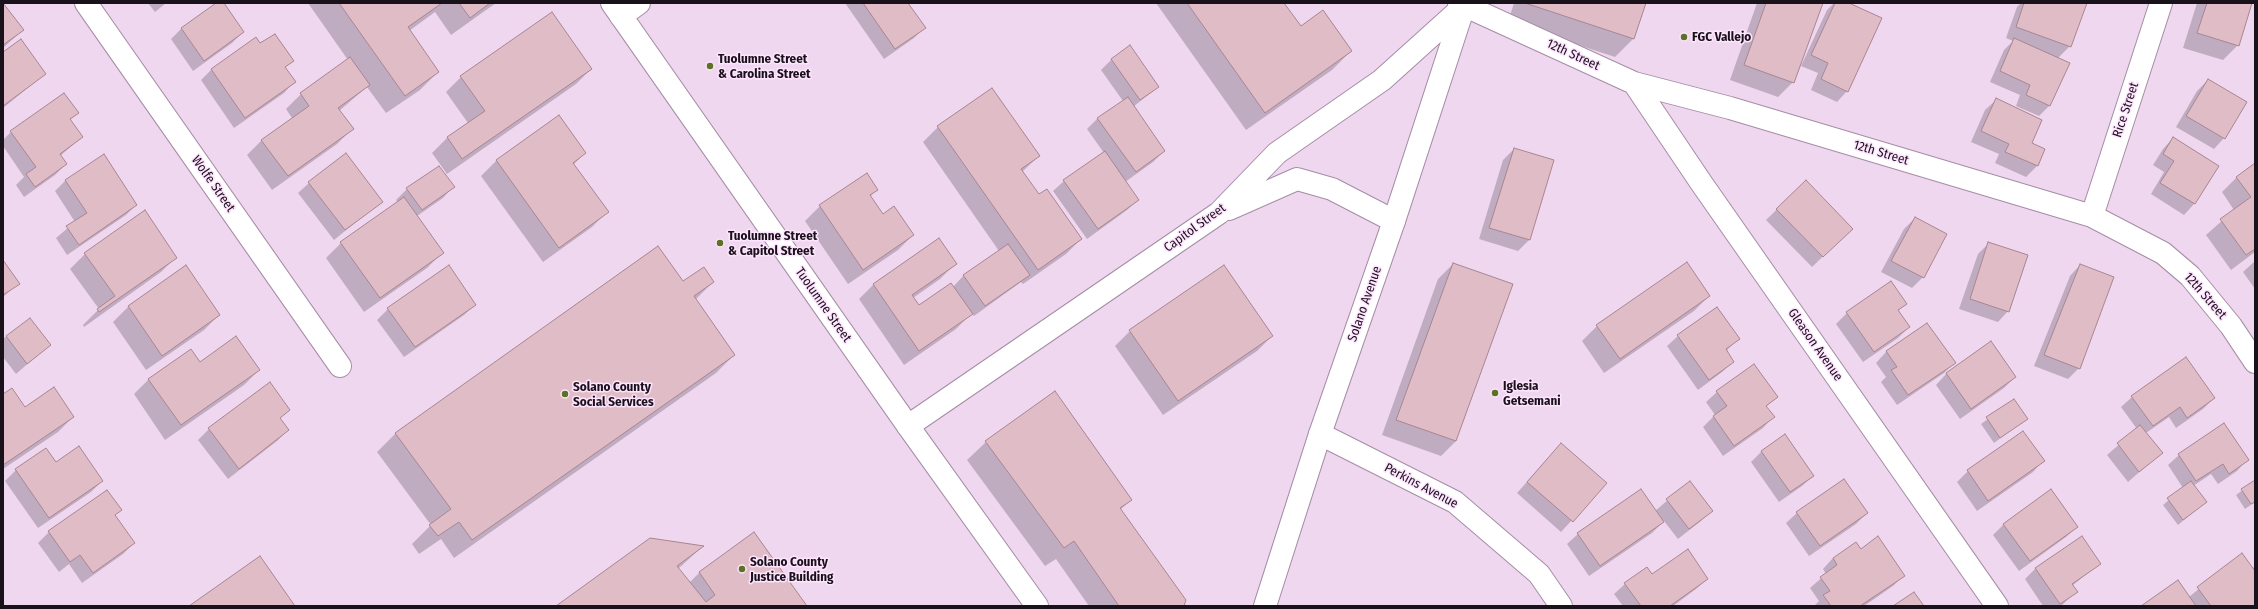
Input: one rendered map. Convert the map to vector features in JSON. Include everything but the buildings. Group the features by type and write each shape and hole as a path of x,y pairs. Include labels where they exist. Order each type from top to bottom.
{"street":[{"name":"Wolfe Street","path":"86,3 340,366"},
{"path":"616,9 639,3"},
{"name":"Rice Street","path":"2092,216 2161,3"},
{"name":"12th Street","path":"1463,4 1634,83 1730,108 2092,216 2163,253 2190,276 2231,326 2255,362"},
{"name":"Capitol Street","path":"908,426 1219,214 1277,153 1382,80 1463,4"},
{"name":"Solano Avenue","path":"1265,606 1320,434 1394,221 1463,4"},
{"name":"Tuolumne Street","path":"616,9 908,426 1037,606"},
{"name":"Gleason Avenue","path":"1634,83 1702,184 1997,606"},
{"path":"1219,214 1297,179 1332,188 1394,221"},
{"name":"Perkins Avenue","path":"1320,434 1455,502 1539,574 1561,606"}],"place":[{"name":"FGC Vallejo","path":"1684,37"},
{"name":"Tuolumne Street & Carolina Street","path":"710,66"},
{"name":"Tuolumne Street & Capitol Street","path":"720,243"},
{"name":"Iglesia Getsemani","path":"1495,393"},
{"name":"Solano County Social Services","path":"565,394"},
{"name":"Solano County Justice Building","path":"742,569"}]}
